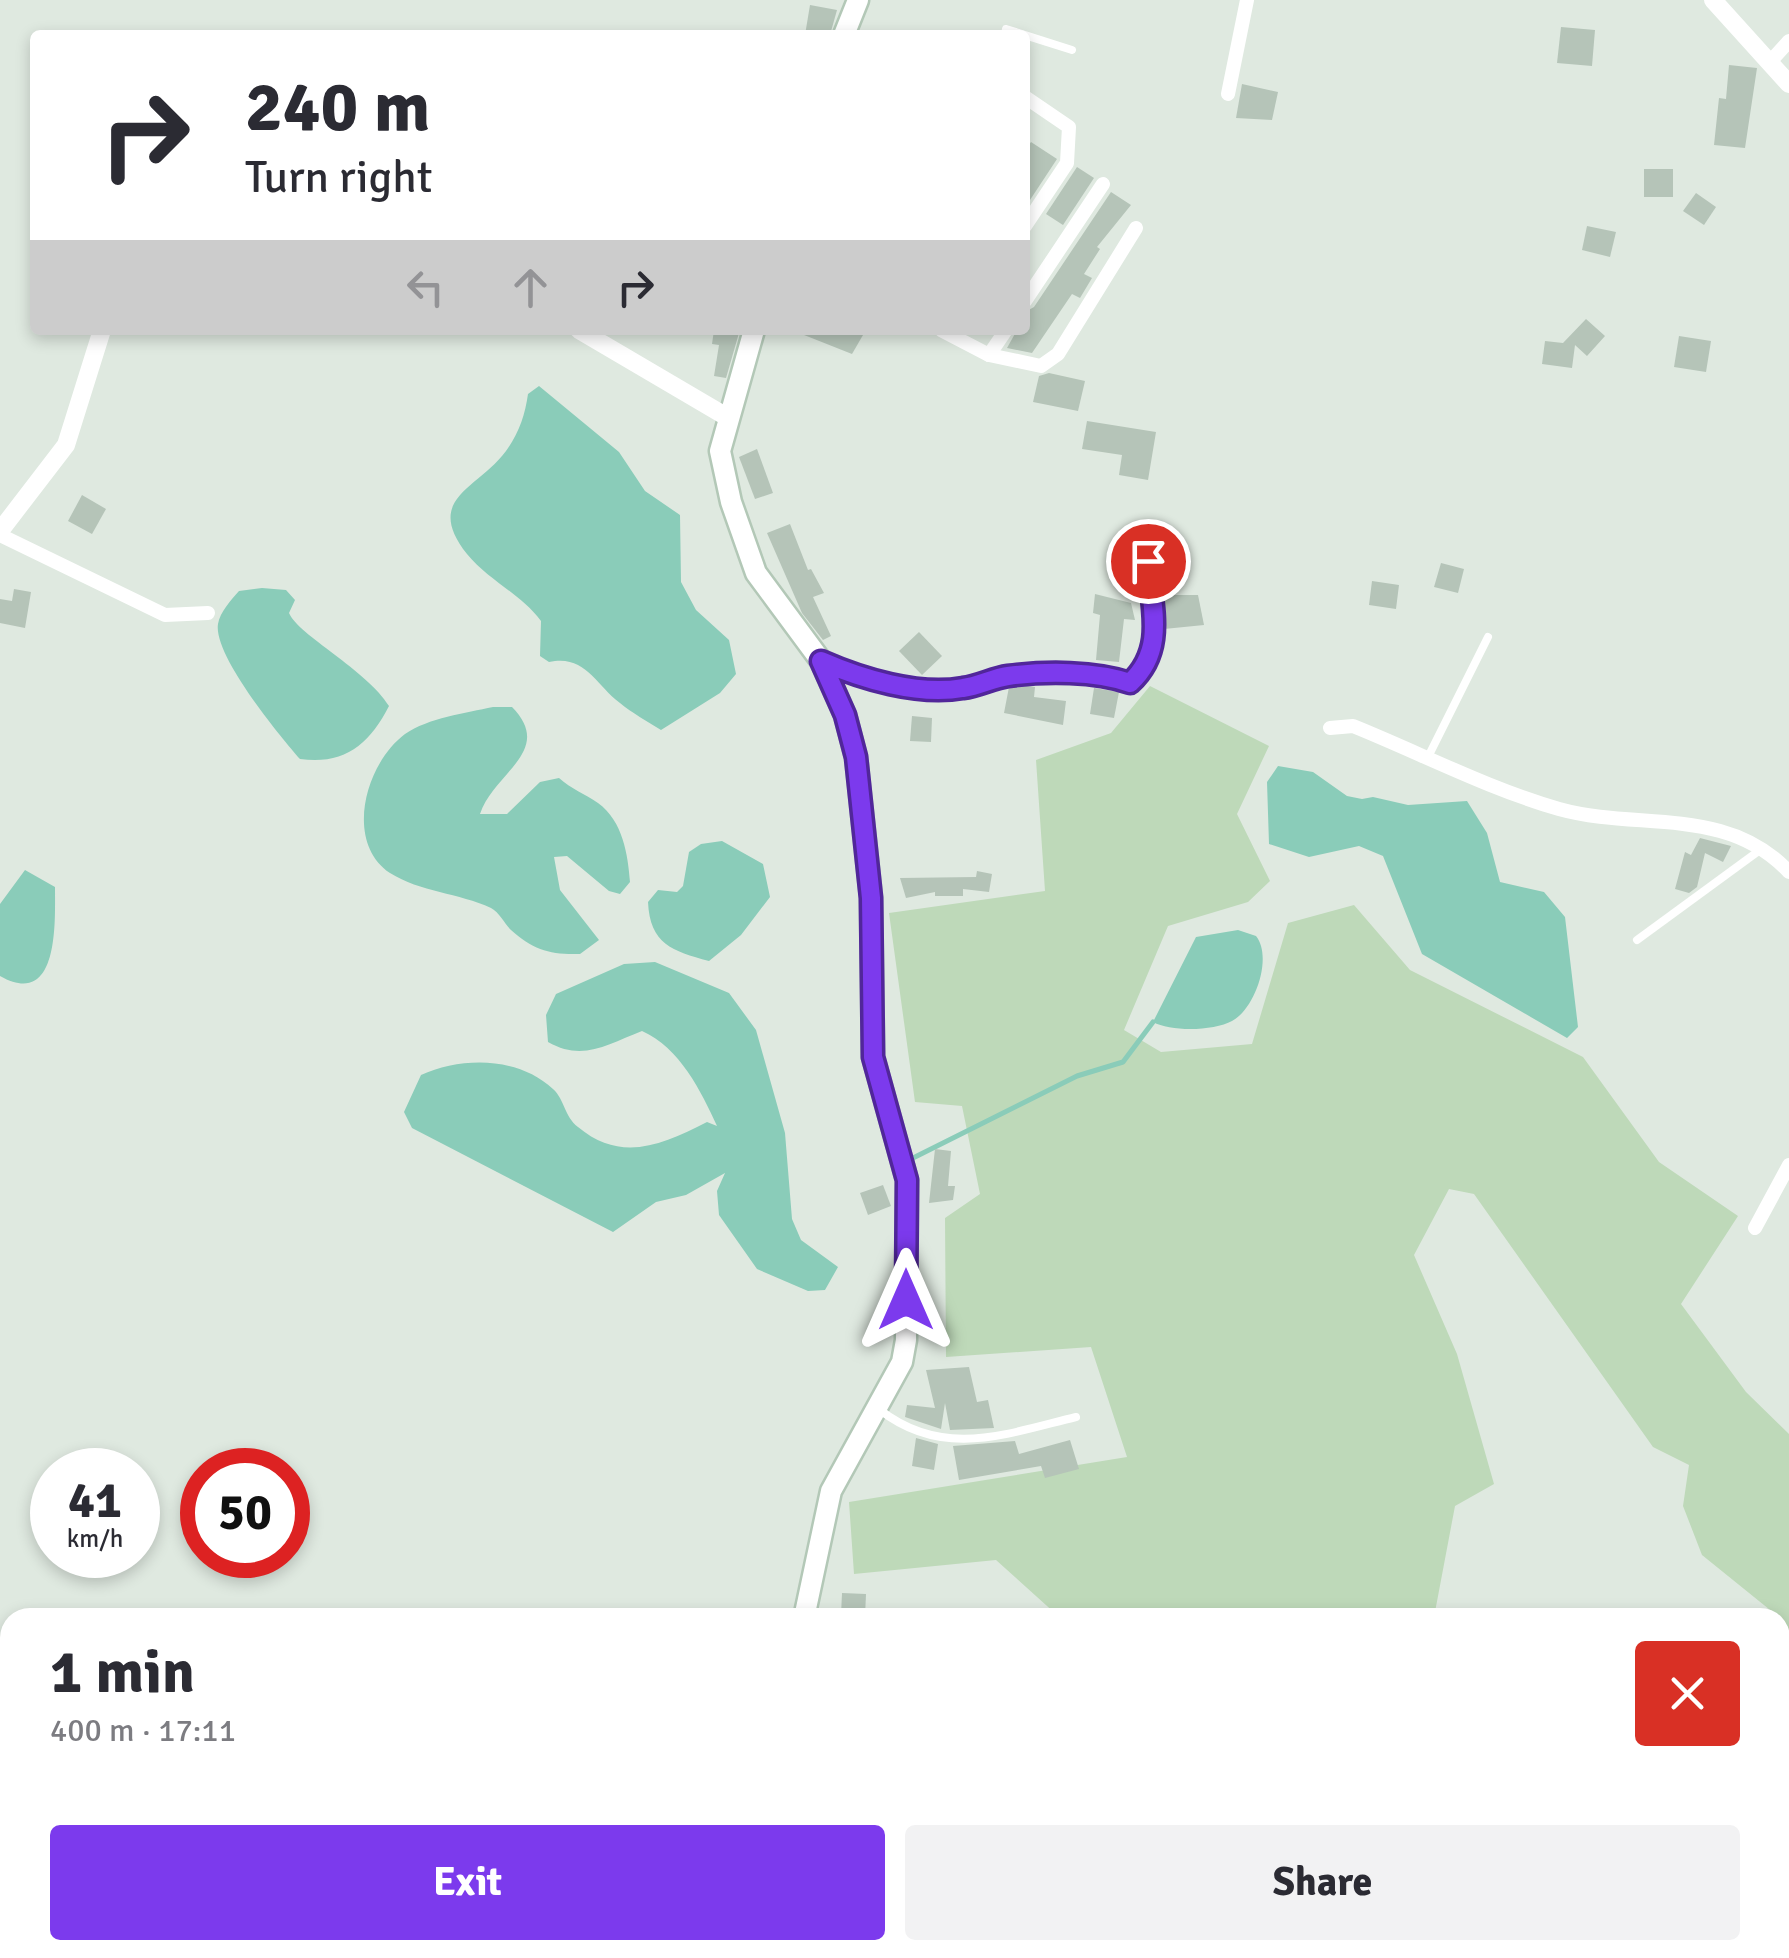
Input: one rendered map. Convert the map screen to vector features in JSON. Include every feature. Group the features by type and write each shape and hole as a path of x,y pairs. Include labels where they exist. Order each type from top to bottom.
{"main road":[{"path":"846,30 858,0"},
{"path":"753,335 720,451 731,502 756,573 821,661 845,715 856,757 871,898 873,1057 907,1180 906,1340 902,1362 831,1491 806,1608"}],"street":[{"path":"1228,94 1247,0"},
{"path":"1714,0 1789,84"},
{"path":"1770,62 1789,41"},
{"path":"1030,100 1069,127 1067,163 1030,218"},
{"path":"1030,294 1103,184"},
{"path":"955,335 989,355 1042,366 1058,354 1136,228"},
{"path":"100,335 66,444 0,533 165,615 208,612"},
{"path":"588,335 728,417"},
{"path":"989,355 1003,335"},
{"path":"821,661 857,676 915,686 961,689 1008,676 1107,675 1130,683"},
{"path":"1330,728 1353,726 1558,808 1613,818 1702,824 1760,850 1789,872"},
{"path":"1756,1228 1789,1164"}],"lane":[{"path":"1030,34 1072,50"},
{"path":"1130,683 1152,658 1148,561"},
{"path":"1428,756 1488,636"},
{"path":"1637,940 1760,850"},
{"path":"876,1408 906,1430 944,1438 988,1439 1076,1416"}],"shaded area":[{"path":"539,386 619,452 645,491 680,515 681,582 696,610 729,640 736,674 720,693 661,730 620,703 581,666 549,662 540,656 541,621 467,554 455,535 453,507 506,451 521,424 528,394"},
{"path":"286,590 295,600 289,613 295,622 365,679 389,706 373,732 342,755 300,759 264,714 226,655 218,624 226,606 239,591"},
{"path":"1150,686 1269,746 1237,814 1270,881 1248,902 1168,926 1124,1030 1161,1052 1252,1044 1288,923 1354,905 1410,970 1583,1057 1659,1162 1738,1216 1681,1304 1746,1392 1789,1434 1789,1608 1768,1608 1702,1555 1683,1506 1689,1465 1653,1447 1474,1194 1449,1189 1414,1255 1457,1354 1494,1484 1455,1506 1436,1608 1049,1608 996,1560 854,1574 849,1502 1127,1457 1091,1347 946,1357 945,1218 980,1194 962,1106 915,1102 889,913 1045,891 1036,760 1111,733"},
{"path":"493,707 512,707 524,723 527,736 517,761 480,814 507,814 540,782 559,778 606,810 623,839 630,882 620,894 609,891 567,856 554,857 560,890 599,940 580,954 535,947 511,930 491,908 390,873 367,842 365,803 379,764 391,747 425,724"},
{"path":"1278,766 1313,772 1347,796 1362,799 1373,797 1408,805 1467,801 1487,833 1500,882 1544,892 1565,917 1578,1027 1567,1038 1422,954 1383,856 1359,846 1309,857 1269,844 1267,782"},
{"path":"722,841 763,864 770,897 741,935 709,961 665,944 653,928 648,902 658,890 677,892 683,886 689,852 701,844"},
{"path":"25,870 55,887 55,920 44,971 34,981 20,983 0,976 0,904"},
{"path":"1238,930 1256,936 1263,956 1259,982 1240,1015 1224,1024 1204,1028 1181,1029 1153,1022 1196,937"},
{"path":"655,962 729,993 756,1030 785,1133 792,1219 801,1240 838,1267 825,1290 808,1291 757,1269 719,1215 717,1191 725,1173 686,1195 656,1202 613,1232 412,1128 404,1112 421,1075 471,1063 506,1065 539,1078 557,1093 578,1127 610,1145 642,1147 674,1138 707,1122 717,1126 678,1059 642,1031 584,1051 548,1042 546,1015 556,994 624,964"}],"building":[{"path":"810,5 837,10 831,30 806,30"},
{"path":"1561,27 1595,30 1592,66 1557,63"},
{"path":"1729,65 1757,68 1745,148 1714,145 1719,98 1726,99"},
{"path":"1242,84 1278,92 1272,120 1236,118"},
{"path":"1030,144 1057,159 1030,200"},
{"path":"1077,167 1094,178 1063,225 1046,214"},
{"path":"1644,169 1673,169 1673,197 1644,197"},
{"path":"1111,192 1131,205 1097,247 1100,249 1084,274 1092,278 1080,298 1072,294 1032,353 1007,348 1014,335 1030,335 1030,309"},
{"path":"1696,193 1716,207 1704,225 1683,211"},
{"path":"1587,226 1616,232 1610,257 1582,250"},
{"path":"1586,319 1605,336 1587,356 1575,345 1572,368 1542,364 1545,341 1563,343"},
{"path":"713,335 738,335 726,378 714,376 719,345 712,344"},
{"path":"804,335 863,335 852,354"},
{"path":"1679,336 1711,341 1706,372 1674,367"},
{"path":"1049,373 1085,381 1078,411 1033,402 1039,376"},
{"path":"1087,421 1156,432 1148,480 1119,475 1122,455 1082,449"},
{"path":"757,449 773,493 755,499 739,457"},
{"path":"82,495 106,509 92,534 68,521"},
{"path":"790,524 808,570 811,569 824,593 813,597 831,636 823,640 802,613 767,533"},
{"path":"1441,563 1464,569 1458,593 1434,587"},
{"path":"1372,581 1399,585 1396,609 1369,605"},
{"path":"14,589 31,592 25,628 0,623 0,599 12,601"},
{"path":"1095,594 1131,603 1135,620 1124,619 1119,662 1096,660 1100,615 1093,613"},
{"path":"1160,595 1198,595 1204,625 1164,629"},
{"path":"919,632 942,656 922,675 899,651"},
{"path":"1009,687 1035,687 1034,697 1066,701 1063,725 1004,713"},
{"path":"1094,688 1119,692 1114,718 1090,714"},
{"path":"912,716 932,718 931,742 910,741"},
{"path":"1700,838 1731,846 1723,862 1705,853 1697,887 1689,893 1675,889 1685,852 1691,855"},
{"path":"977,871 992,874 989,892 963,889 963,896 935,896 935,892 906,898 900,878 976,877"},
{"path":"935,1149 951,1151 948,1186 955,1186 953,1200 929,1203"},
{"path":"883,1185 891,1206 868,1215 860,1193"},
{"path":"969,1367 977,1402 988,1400 994,1428 950,1430 945,1403 941,1429 905,1417 907,1405 935,1408 926,1370"},
{"path":"916,1438 938,1444 934,1470 912,1466"},
{"path":"1070,1440 1079,1469 1045,1478 1041,1466 959,1480 953,1446 1015,1441 1019,1454"},
{"path":"842,1593 866,1594 865,1608 841,1608"}],"waterway":[{"path":"913,1158 1077,1076 1123,1062 1153,1022"}],"route":[{"path":"906,1300 907,1180 873,1057 871,898 856,757 845,715 821,661 857,676 915,686 961,689 1008,676 1107,675 1130,683 1152,658 1148,561"}]}
